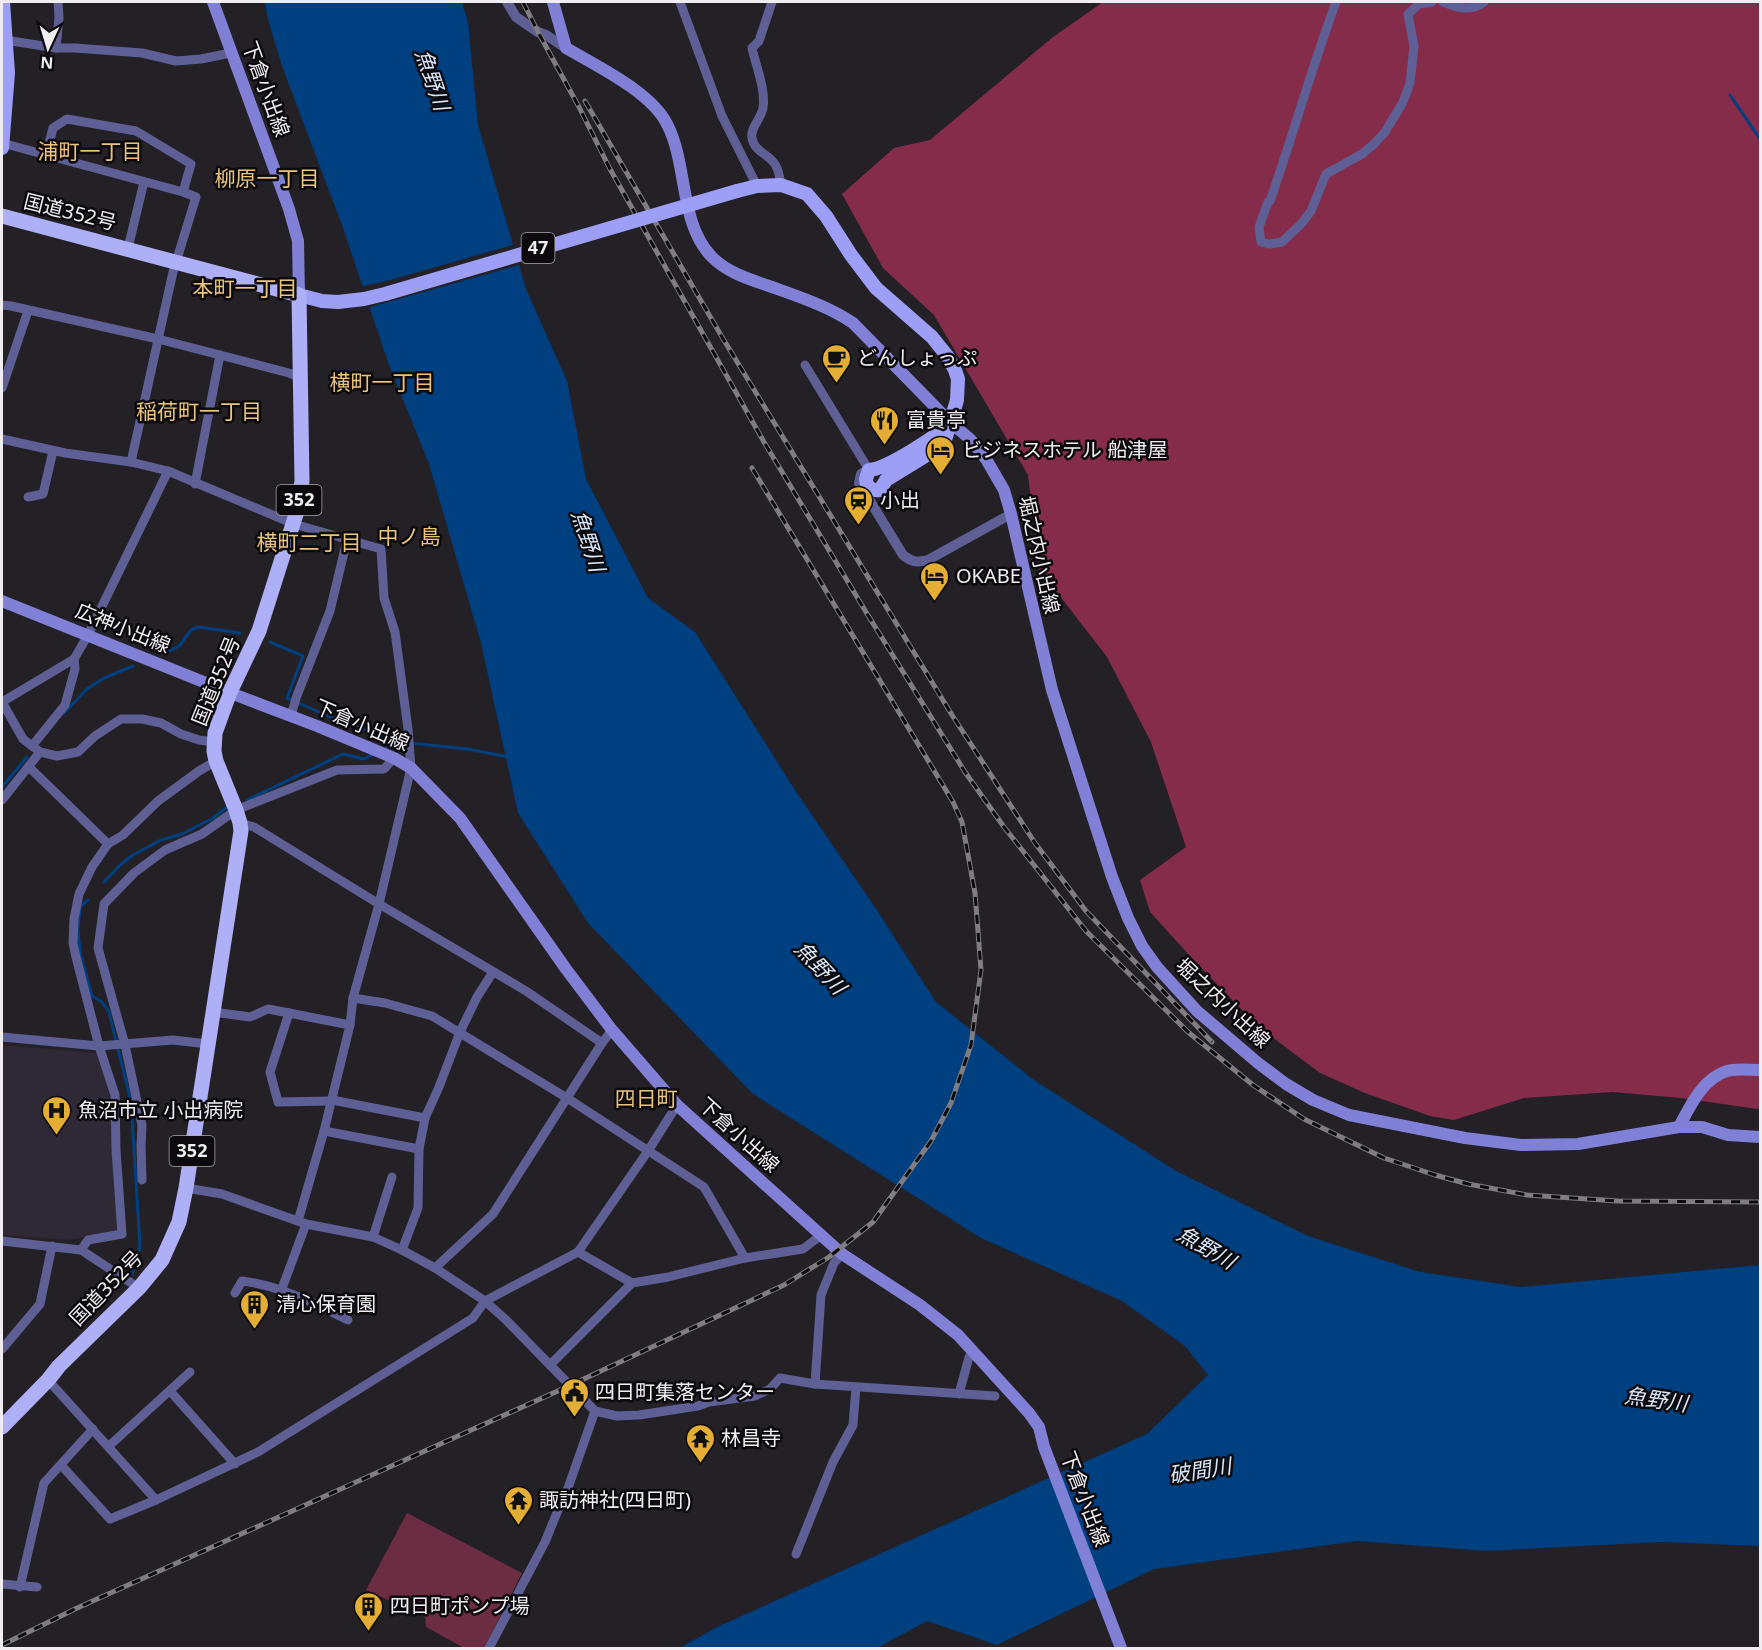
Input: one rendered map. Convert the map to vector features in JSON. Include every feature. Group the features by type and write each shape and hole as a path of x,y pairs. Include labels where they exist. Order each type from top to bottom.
{"highway":[{"name":"国道352号","path":"2,216 299,295 302,481 294,524 259,631 230,692 218,723 214,742 216,761 238,816 241,831 179,1222 162,1260 139,1288 59,1366 2,1427"}],"main road":[{"path":"2,145 8,73 3,2"},
{"name":"下倉小出線","path":"213,2 289,209 298,241 299,295"},
{"path":"553,2 566,48"},
{"name":"堀之内小出線","path":"566,48 638,92 657,109 667,123 674,140 694,228 702,246 714,259 735,273 795,295 847,319 878,347 951,423 970,439 986,459 1004,490 1052,690 1112,877 1142,946 1157,967 1197,1011 1286,1084 1328,1107 1365,1119 1465,1138 1521,1145 1578,1144 1679,1127 1702,1127 1728,1135 1761,1137"},
{"name":"47","path":"299,295 322,301 338,302 385,294 737,191 781,184 807,194 826,216 876,288 945,351 958,379 957,400 948,433 941,445 886,480 880,490 871,489 867,485 869,470"},
{"path":"869,470 882,468 939,434 951,423"},
{"name":"広神小出線","path":"2,601 230,692"},
{"name":"下倉小出線","path":"230,692 293,707 411,768 460,818 566,969 612,1030 677,1105 820,1236 842,1254 920,1305 958,1335 974,1352 1039,1427 1044,1447 1121,1648"},
{"path":"1679,1127 1701,1090 1715,1077 1726,1071 1761,1070"}],"street":[{"path":"56,48 58,2"},
{"path":"507,2 516,17 566,48"},
{"path":"680,2 722,116 757,186"},
{"path":"772,2 759,41 752,48 759,71 764,105 752,136 756,147 776,166 781,184"},
{"path":"1336,2 1311,72 1290,146 1259,227 1261,242 1269,244 1282,242 1311,211 1326,174 1362,154 1385,132 1403,102 1410,83 1414,46 1408,14 1419,4 1432,2"},
{"path":"1443,2 1458,8 1477,6 1484,2"},
{"path":"4,33 56,48 142,53 176,60 201,59 231,52"},
{"path":"46,155 53,128 67,119 136,131 191,164 183,192"},
{"path":"2,145 196,197 176,262 130,462"},
{"path":"129,248 144,182"},
{"path":"2,305 158,339 301,378"},
{"path":"2,388 27,311"},
{"path":"195,484 220,355"},
{"path":"805,365 869,470 861,474 859,483 903,555 910,561 918,563 928,560 1011,514"},
{"path":"2,451 4,440 168,471 294,524 381,549 384,598 394,632 408,729 411,768 380,904 353,998 350,1025 302,1222 281,1291"},
{"path":"27,497 43,494 53,451"},
{"path":"168,471 74,659 2,702 23,739 36,749 57,756 78,752 95,736 121,719 142,719 161,723 181,734 214,742"},
{"path":"293,707 330,611 347,540"},
{"path":"2,800 30,767 36,749 65,705 75,669 74,659"},
{"path":"142,1180 142,1125 120,1045 99,948 104,904 134,873 165,850 337,770 384,769 394,758"},
{"path":"81,1250 88,1240 122,1234 115,1095 99,1046 73,943 74,919 79,894 92,867 108,844 123,834 158,801 216,761"},
{"path":"30,767 108,844"},
{"path":"238,816 526,991 602,1043"},
{"path":"402,1250 418,1208 419,1149 425,1118 460,1032 477,997 493,972"},
{"path":"353,998 385,1003 432,1016 567,1098 704,1187 745,1258"},
{"path":"213,1012 250,1017 268,1009 350,1025"},
{"path":"289,1013 270,1072 278,1102 331,1100 425,1118"},
{"path":"435,1268 493,1214 612,1030"},
{"path":"2,1037 99,1046 173,1040 208,1044"},
{"path":"61,1465 110,1519 235,1464 283,1437 436,1343 473,1318 485,1301 578,1252 677,1105"},
{"path":"324,1131 419,1149"},
{"path":"374,1237 392,1177"},
{"path":"186,1188 222,1194 302,1222 374,1237 402,1250 435,1268 485,1301 595,1410 618,1416 639,1415 755,1396 770,1389 780,1378 815,1384 995,1396"},
{"path":"550,1365 632,1283 668,1277 745,1258 803,1249 820,1236"},
{"path":"2,1241 81,1250 139,1288"},
{"path":"2,1349 40,1304 52,1246"},
{"path":"578,1252 632,1283"},
{"path":"815,1384 821,1295 834,1263 842,1254"},
{"path":"235,1293 242,1281 255,1282 301,1298 348,1320"},
{"path":"959,1395 969,1357 974,1352"},
{"path":"109,1446 190,1372"},
{"path":"48,1380 156,1500"},
{"path":"796,1554 833,1462 853,1425 856,1387"},
{"path":"170,1391 235,1464"},
{"path":"489,1648 545,1542 568,1488 595,1410"},
{"path":"20,1587 44,1483 93,1429"},
{"path":"2,1584 37,1587"}],"shaded area":[{"path":"1103,2 1760,2 1760,1108 1613,1092 1524,1098 1454,1120 1430,1116 1365,1093 1320,1073 1276,1040 1240,1008 1150,912 1140,880 1186,847 1151,742 1107,657 1039,569 1028,475 934,315 883,268 842,194 894,148 930,140 1053,37"},
{"name":"魚沼市立 小出病院","path":"2,1045 100,1054 109,1090 118,1233 67,1240 2,1235"},
{"path":"407,1513 522,1573 484,1648 464,1648 426,1627 425,1617 366,1590"}],"water":[{"path":"265,2 462,2 468,22 478,125 526,289 567,381 586,479 648,598 695,632 795,790 936,1002 1034,1080 1176,1171 1308,1236 1420,1272 1521,1287 1760,1265 1760,1546 1662,1542 1487,1551 1357,1541 1154,1569 997,1645 927,1621 877,1648 680,1648 717,1627 1147,1434 1208,1375 1185,1346 1122,1301 981,1238 753,1094 588,923 518,813 481,643 429,464 388,362 342,225 282,66"}],"pier":[{"path":"516,244 522,264 367,308 360,287"}],"waterway":[{"path":"1730,95 1760,139"},
{"path":"164,654 179,646 191,630 198,627 240,633"},
{"path":"270,642 303,656 287,698 328,716 400,742 468,749 508,757"},
{"path":"64,713 87,689 104,678 133,666"},
{"path":"383,750 400,742"},
{"path":"247,800 343,754 364,759 374,754"},
{"path":"2,787 27,757"},
{"path":"104,882 133,855 161,840 182,834 213,818 227,807"},
{"path":"88,900 80,907 78,930 80,953 92,996 102,1002 109,1012 131,1102 140,1246 132,1274"}],"railway":[{"path":"523,2 610,169 764,442 965,772 1004,827 1086,931 1188,1032 1253,1085 1304,1119 1384,1158 1435,1175 1527,1195 1618,1201 1760,1202"},
{"path":"585,101 722,337 952,715 1035,843 1086,911 1212,1042"},
{"path":"2,1645 75,1609 571,1385 784,1285 829,1257 873,1222 931,1141 951,1103 971,1045 981,970 975,893 962,822 953,802 752,468"}],"place":[{"name":"どんしょっぷ","path":"836,384"},
{"name":"富貴亭","path":"885,446"},
{"name":"ビジネスホテル 船津屋","path":"941,476"},
{"name":"小出","path":"859,526"},
{"name":"OKABE","path":"935,602"},
{"name":"魚沼市立 小出病院","path":"57,1136"},
{"name":"清心保育園","path":"255,1330"},
{"name":"四日町集落センター","path":"574,1418"},
{"name":"林昌寺","path":"700,1464"},
{"name":"諏訪神社(四日町)","path":"518,1526"},
{"name":"四日町ポンプ場","path":"369,1632"}],"district":[{"name":"浦町一丁目","path":"90,152"},
{"name":"柳原一丁目","path":"267,179"},
{"name":"本町一丁目","path":"245,289"},
{"name":"横町一丁目","path":"382,383"},
{"name":"稲荷町一丁目","path":"199,412"},
{"name":"中ノ島","path":"409,537"},
{"name":"横町二丁目","path":"309,543"},
{"name":"四日町","path":"646,1099"}],"water label":[{"name":"魚野川","path":"432,80"},
{"name":"魚野川","path":"588,541"},
{"name":"魚野川","path":"820,968"},
{"name":"魚野川","path":"1206,1248"},
{"name":"魚野川","path":"1656,1400"},
{"name":"破間川","path":"1200,1471"}]}
